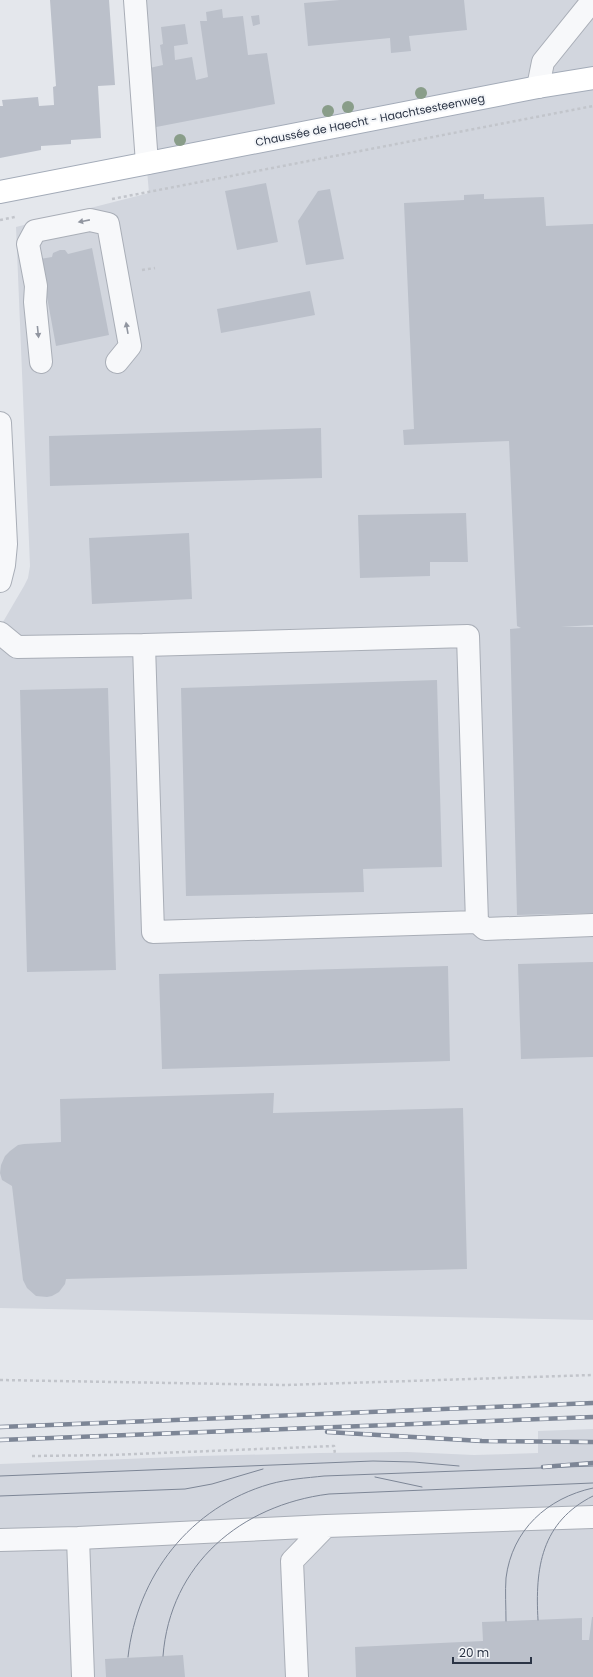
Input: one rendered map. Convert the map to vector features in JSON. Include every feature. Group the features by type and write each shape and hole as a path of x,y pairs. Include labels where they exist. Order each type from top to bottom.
{"main road":[{"name":"Chaussée de Haecht - Haachtsesteenweg","path":"0,192 538,87 593,78"}],"street":[{"path":"134,0 148,163"},
{"path":"538,87 543,62 593,0"},
{"path":"41,362 35,302 36,286 28,244 35,231 90,220 108,224 130,346 117,362"},
{"path":"0,423 6,544 4,565 0,581"},
{"path":"0,633 17,647 468,636 477,922"},
{"path":"144,645 153,932 477,922 485,929 593,925"},
{"path":"0,1540 593,1516"},
{"path":"297,1677 292,1561 326,1526"},
{"path":"78,1538 83,1677"}],"path":[{"path":"110,199 593,106"},
{"path":"0,220 22,216"},
{"path":"0,1380 286,1384 593,1375"},
{"path":"32,1456 118,1455 323,1445 334,1446 335,1454"}],"shaded area":[{"path":"132,0 593,0 593,1320 0,1308 0,627 28,578 30,566 16,227 149,193"},
{"path":"593,1429 593,1677 0,1677 0,1464 320,1453 407,1452 474,1455 538,1453 538,1431"}],"building":[{"path":"50,0 109,0 115,85 98,86 101,138 71,140 71,144 41,146 41,150 0,158 0,106 3,106 2,100 38,97 39,106 54,105 53,87 56,86"},
{"path":"340,0 464,0 467,30 409,36 411,51 391,53 390,38 308,46 304,3"},
{"path":"222,9 223,18 243,16 248,55 267,53 275,104 151,128 145,69 163,65 160,45 163,44 161,27 185,24 188,44 174,46 175,60 192,57 196,80 208,77 200,21 207,21 206,12"},
{"path":"259,15 260,24 253,26 251,16"},
{"path":"266,183 278,242 237,250 225,191"},
{"path":"330,189 344,259 306,265 298,221 318,191"},
{"path":"484,194 484,199 544,197 546,226 593,224 593,625 561,627 593,627 593,913 517,915 510,629 521,628 517,626 509,441 404,445 403,430 414,429 404,203 464,200 464,195"},
{"path":"92,248 109,335 56,346 40,259 52,257 53,253 60,250 65,250 68,254"},
{"path":"310,291 315,315 221,333 217,309"},
{"path":"321,428 322,478 50,486 49,436"},
{"path":"466,513 468,562 430,562 430,576 360,578 358,515"},
{"path":"189,533 192,599 92,604 89,538"},
{"path":"437,680 442,867 363,869 364,892 186,896 181,688"},
{"path":"108,688 116,970 27,972 20,690"},
{"path":"593,962 593,1057 521,1059 518,964"},
{"path":"448,966 450,1061 162,1069 159,974"},
{"path":"274,1093 273,1113 463,1108 467,1269 66,1279 65,1284 59,1292 47,1297 36,1296 27,1288 23,1280 12,1186 2,1180 0,1173 1,1165 5,1156 18,1145 61,1142 60,1099"},
{"path":"592,1617 593,1677 356,1677 355,1647 483,1641 482,1622 582,1618 582,1640 589,1640"},
{"path":"183,1655 185,1677 106,1677 105,1659"}],"tram line":[{"path":"0,1476 373,1461 414,1462 459,1466"},
{"path":"128,1657 133,1627 143,1599 156,1573 172,1549 192,1527 215,1509 241,1495 277,1482 324,1476 593,1466"},
{"path":"0,1496 185,1489 212,1484 263,1469"},
{"path":"375,1477 422,1487"},
{"path":"163,1656 169,1623 180,1593 195,1567 216,1545 240,1526 267,1511 297,1500 329,1494 593,1483"},
{"path":"506,1621 506,1578 516,1545 524,1531 534,1519 547,1508 576,1493 593,1488"},
{"path":"538,1620 538,1582 540,1565 545,1548 552,1533 562,1519 576,1507 593,1496"}],"railway":[{"path":"0,1427 593,1403"},
{"path":"0,1440 593,1417"},
{"path":"327,1432 482,1441 593,1442"},
{"path":"543,1467 593,1463"}]}
